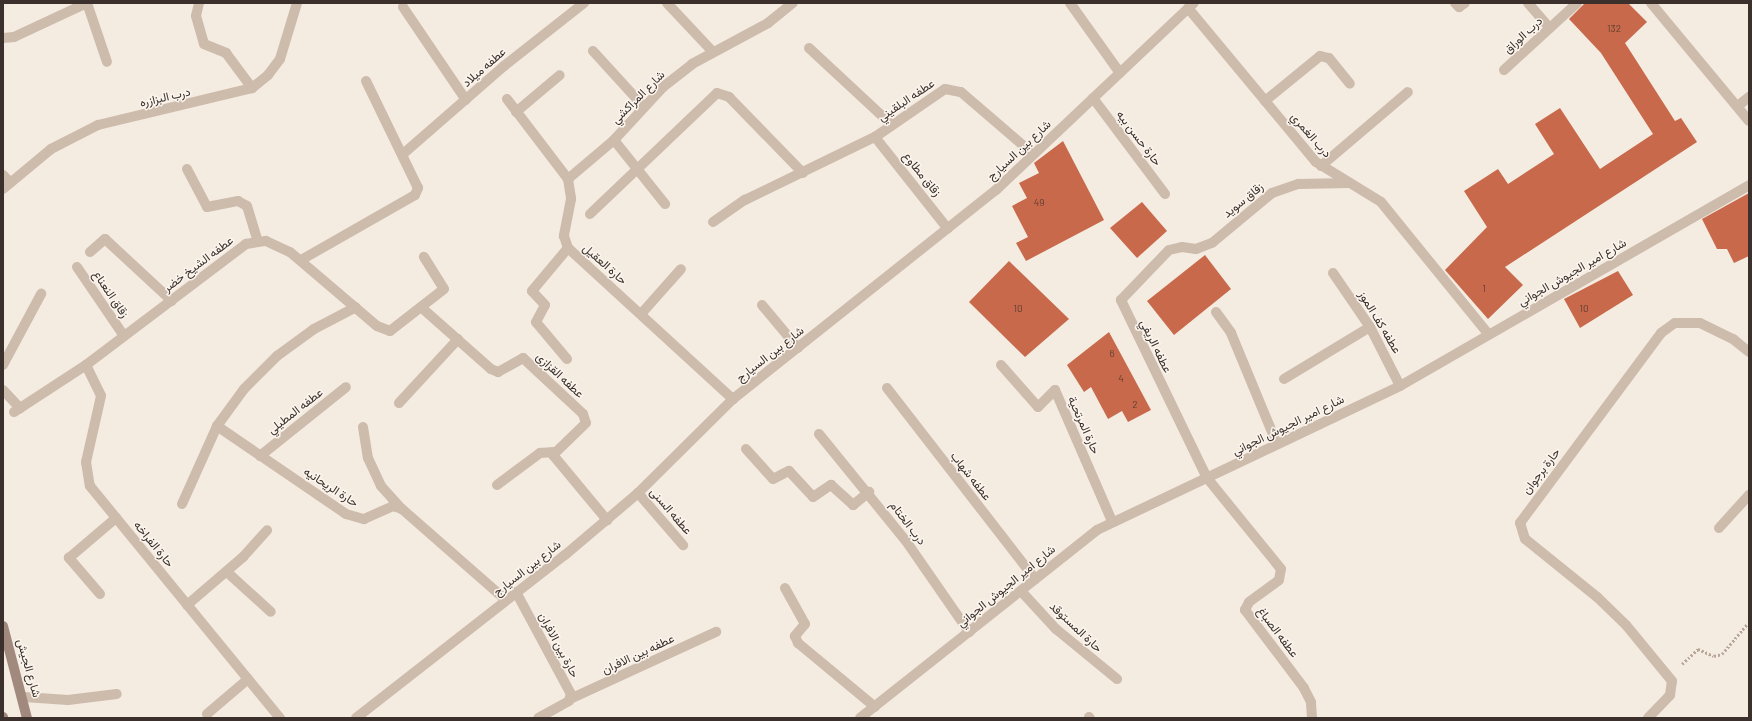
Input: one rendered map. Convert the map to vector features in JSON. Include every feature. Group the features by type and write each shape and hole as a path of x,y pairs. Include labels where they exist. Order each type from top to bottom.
{"main road":[{"name":"شارع الجيش","path":"3,626 24,697 27,718"}],"street":[{"path":"3,38 14,37 87,3 107,62"},
{"path":"199,3 196,16 204,44 226,53 252,88"},
{"name":"درب البزازره","path":"5,182 51,148 98,125 252,88 268,76 280,59 287,45 297,3"},
{"name":"عطفه ميلاد","path":"403,154 584,3"},
{"path":"667,3 712,52"},
{"name":"شارع المراكشي","path":"568,179 614,140 663,87 712,52 768,23 793,3"},
{"path":"1070,3 1120,73"},
{"path":"1455,3 1459,7 1465,3"},
{"path":"1528,3 1550,28"},
{"name":"درب الوراق","path":"1504,70 1577,3"},
{"path":"1651,3 1738,105 1749,121"},
{"name":"شارع بين السيارج","path":"356,718 607,520 638,493 733,399 948,229 1033,154 1191,5"},
{"name":"درب الغمري","path":"1191,5 1266,101 1320,166 1381,202 1489,335"},
{"path":"403,6 466,100"},
{"path":"809,48 892,125"},
{"path":"593,51 644,107"},
{"path":"1266,101 1320,56 1329,58 1350,84"},
{"path":"516,112 560,75"},
{"path":"301,260 415,195 417,180 366,81"},
{"name":"عطفه البلقيني","path":"713,222 745,200 875,137 941,92 952,89 961,92 1033,154"},
{"path":"1320,166 1408,92"},
{"path":"590,214 717,93 729,97 803,173"},
{"path":"1738,105 1749,97"},
{"name":"حارة حسن بيه","path":"1093,98 1164,194"},
{"name":"حارة العقيل","path":"507,99 568,179 571,199 564,236 568,248 733,399"},
{"name":"زقاق مطاوع","path":"875,137 948,229"},
{"path":"614,140 665,204"},
{"path":"187,169 207,207 238,201 246,206 258,242 275,244 301,260 377,326 390,331 422,308 444,286 424,257"},
{"name":"زقاق سويد","path":"1182,246 1196,249 1212,243 1261,200 1284,187 1350,183"},
{"name":"شارع امير الجيوش الجواني","path":"860,718 1035,579 1112,521 1207,478 1400,386 1749,185"},
{"path":"90,252 105,239 172,301"},
{"name":"عطفه الشيخ خضر","path":"3,390 17,410 86,365 172,301 236,250 258,242"},
{"name":"عطفه الريفي","path":"1182,246 1169,250 1126,292 1121,304 1207,478"},
{"path":"567,359 536,322 546,305 532,290 568,248"},
{"name":"زقاق النعناع","path":"77,267 124,336"},
{"path":"641,314 682,269"},
{"name":"عطفه كف الموز","path":"1333,273 1370,327 1400,386"},
{"path":"3,365 41,294"},
{"path":"762,305 798,348"},
{"path":"182,504 217,426 244,389 277,356 314,329 356,307"},
{"name":"عطفه القزازى","path":"422,308 495,371 523,358 583,414 586,423 554,452 540,453 497,485"},
{"path":"1216,312 1231,333 1277,444"},
{"name":"حارة برجوان","path":"1671,682 1626,625 1596,597 1525,540 1520,523 1661,333 1675,323 1700,323 1733,340 1749,352"},
{"path":"1284,379 1370,327"},
{"path":"400,403 458,340"},
{"name":"حارة الفراخه","path":"86,365 101,396 85,472 90,486 280,718"},
{"name":"حارة المرتحية","path":"1001,365 1038,407 1055,390 1112,521"},
{"name":"عطفه المطيلي","path":"260,456 346,387"},
{"name":"عطفه شهاب","path":"887,388 1035,579"},
{"name":"حارة الريحانيه","path":"217,426 355,518 364,519 393,506 402,509"},
{"path":"363,426 368,458 381,486 402,509 506,600"},
{"name":"درب الختام","path":"819,434 869,492 969,632"},
{"path":"746,449 773,479 789,471 813,497 831,485 853,505 869,492"},
{"path":"554,452 554,458 607,520"},
{"name":"عطفه الصباغ","path":"1207,478 1281,569 1279,580 1249,602 1245,610 1304,688 1311,702 1312,718"},
{"name":"عطفه السنى","path":"638,493 683,546"},
{"path":"1719,528 1749,496"},
{"path":"100,594 69,558 116,518"},
{"path":"187,605 227,572 268,530"},
{"path":"227,572 271,612"},
{"path":"785,588 805,624 795,636 798,643 875,707"},
{"name":"حارة المستوقد","path":"1021,591 1056,629 1117,679"},
{"name":"حارة بين الافران","path":"516,592 571,694 570,699"},
{"name":"عطفه بين الافران","path":"570,699 716,632"},
{"path":"207,714 248,679"},
{"path":"1648,718 1670,695 1671,682"},
{"path":"24,697 68,700 117,694"},
{"path":"538,718 570,699"}],"path":[{"path":"1671,682 1698,649 1714,656 1722,654 1748,623"}],"building":[{"path":"1585,3 1628,3 1647,22 1625,43 1675,121 1681,118 1697,142 1505,267 1523,285 1488,319 1445,270 1487,227 1464,191 1498,169 1508,184 1554,154 1535,124 1560,108 1600,169 1653,134 1601,53 1569,19"},
{"path":"1063,141 1104,220 1026,261 1016,243 1028,237 1012,206 1027,198 1019,183 1039,173 1034,163"},
{"path":"1749,193 1749,256 1734,263 1727,249 1717,249 1702,219"},
{"path":"1142,202 1167,231 1137,258 1110,228"},
{"path":"1205,255 1231,289 1174,335 1147,301"},
{"path":"1009,261 1069,319 1025,357 969,302"},
{"path":"1618,271 1633,295 1580,328 1564,299"},
{"path":"1109,332 1151,410 1128,422 1122,411 1108,419 1091,387 1084,392 1067,365"}]}
